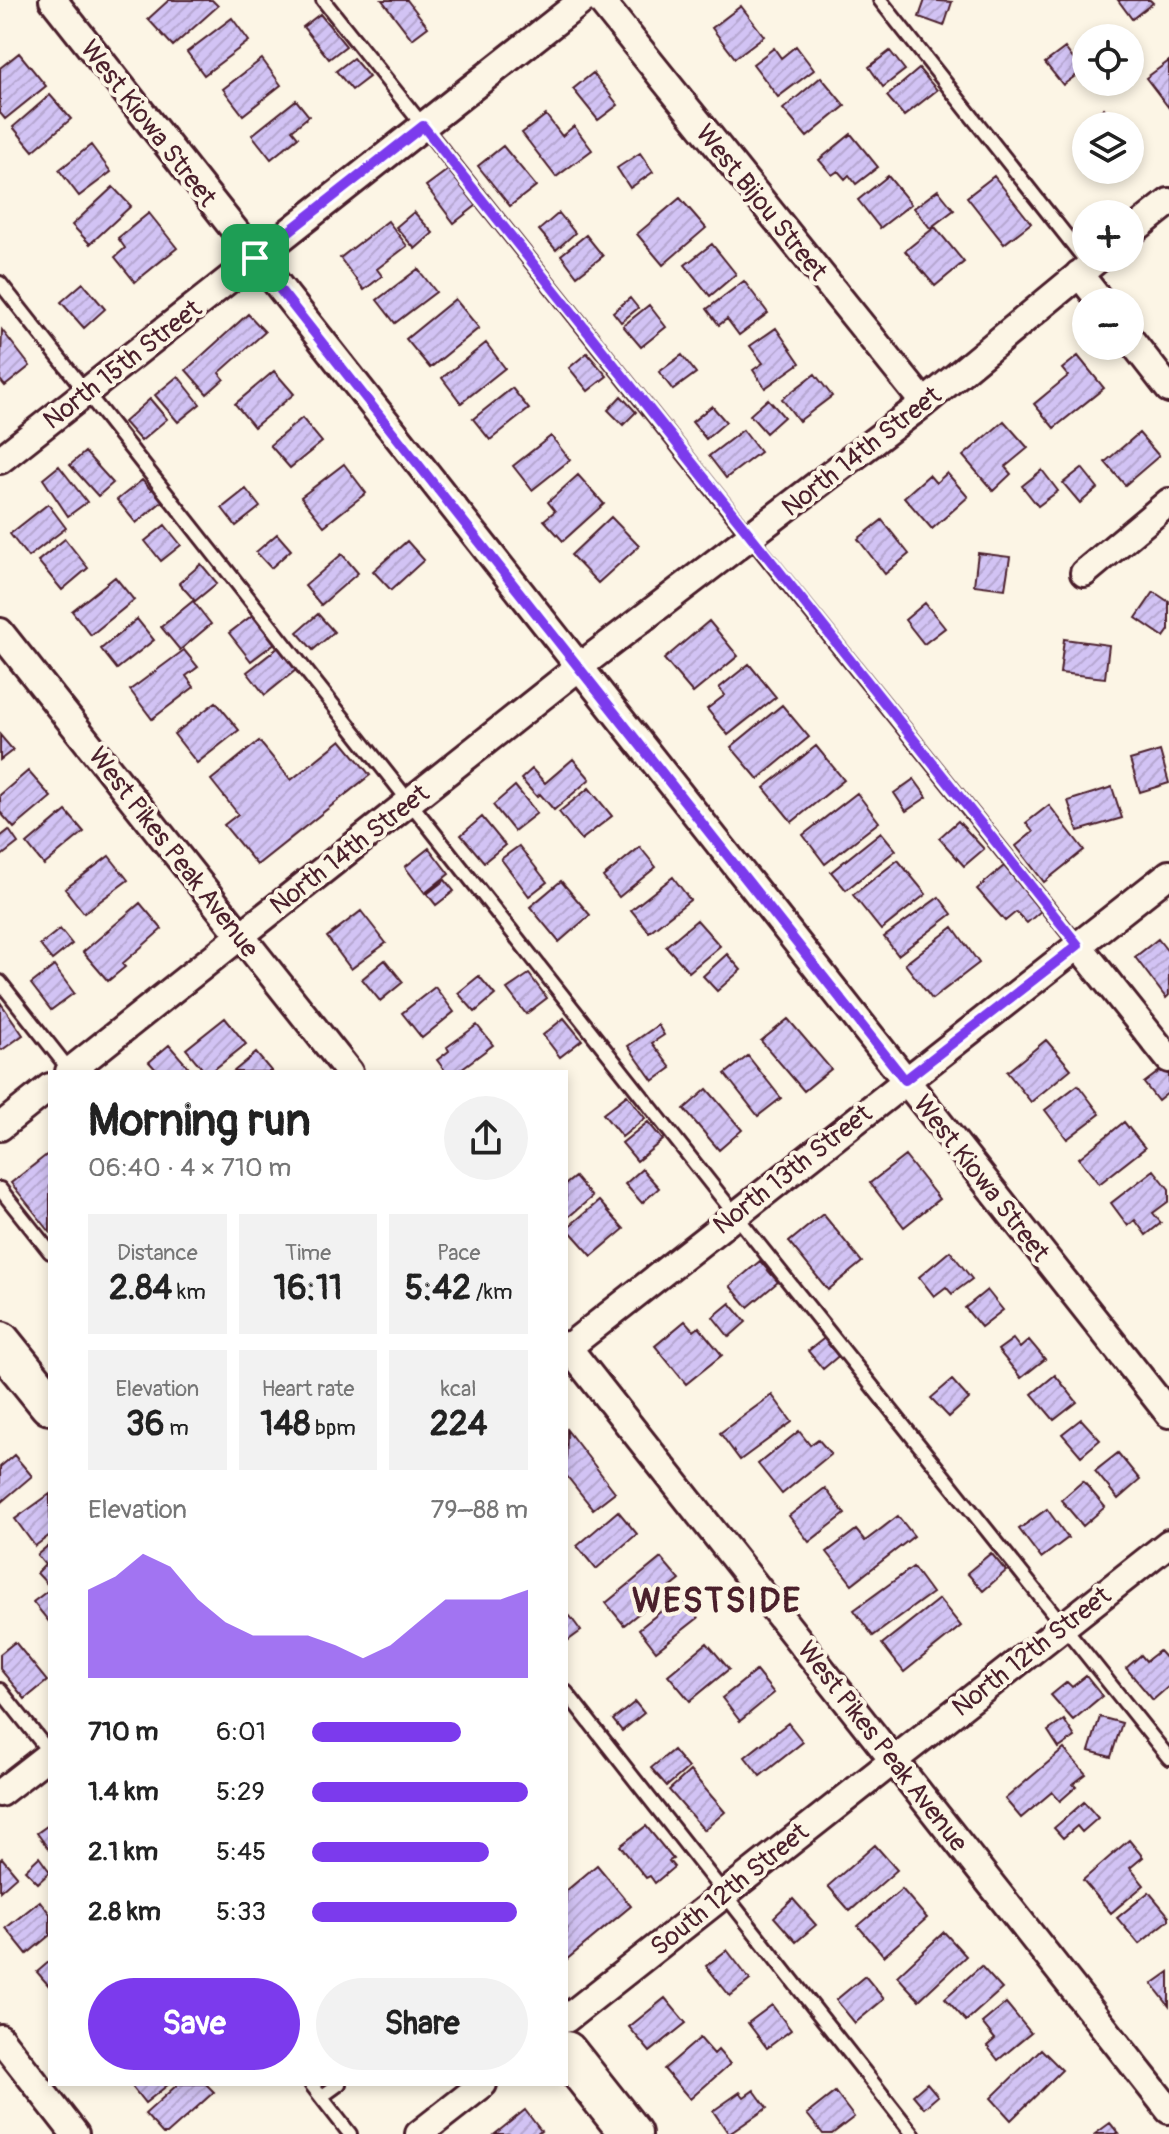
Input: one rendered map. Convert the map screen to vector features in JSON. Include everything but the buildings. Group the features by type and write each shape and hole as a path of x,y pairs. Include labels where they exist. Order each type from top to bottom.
{"main road":[{"path":"0,1342 48,1402"},
{"path":"568,2055 631,2134"}],"street":[{"name":"West Kiowa Street","path":"53,0 1169,1414"},
{"name":"North 15th Street","path":"0,460 583,0"},
{"name":"West Bijou Street","path":"600,0 924,403"},
{"path":"1144,222 1169,202"},
{"name":"North 14th Street","path":"72,1070 579,667 924,403 1083,272"},
{"path":"1144,357 1169,389"},
{"path":"1084,573 1169,502"},
{"name":"West Pikes Peak Avenue","path":"0,632 347,1070"},
{"name":"North 13th Street","path":"568,1346 1169,874"},
{"path":"1078,945 1169,1059"},
{"path":"0,1127 48,1089"},
{"name":"West Pikes Peak Avenue","path":"568,1348 1169,2110"},
{"name":"North 12th Street","path":"893,1759 1169,1543"},
{"path":"0,1793 48,1755"},
{"name":"South 12th Street","path":"568,2017 893,1759"},
{"path":"0,2038 75,2134"},
{"path":"419,2134 480,2086"}],"lane":[{"path":"323,0 1078,945"},
{"path":"880,0 1072,243"},
{"path":"0,283 735,1215 1169,1758"},
{"path":"0,982 68,1070"},
{"path":"0,1189 48,1249"},
{"path":"0,1690 48,1750"},
{"path":"568,1695 913,2134"},
{"path":"313,2086 350,2134"},
{"path":"321,2097 336,2086"}],"district":[{"name":"WESTSIDE","path":"717,1600"}],"route":[{"path":"423,126 1078,945 905,1080 255,258 423,126"}]}
